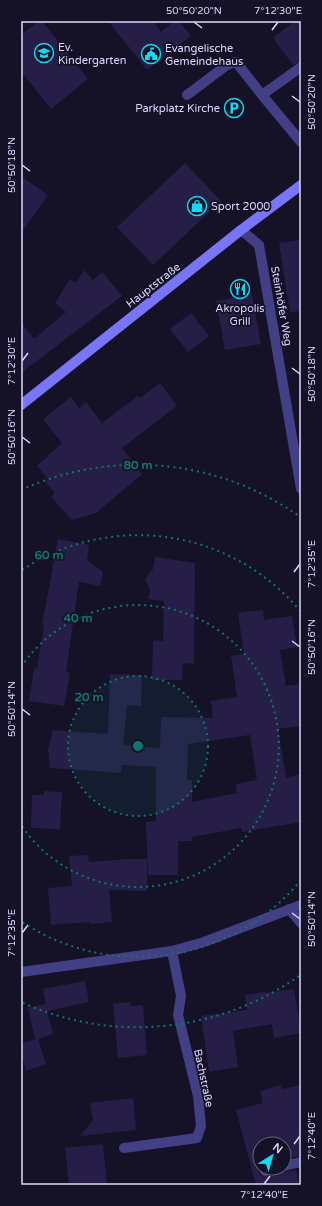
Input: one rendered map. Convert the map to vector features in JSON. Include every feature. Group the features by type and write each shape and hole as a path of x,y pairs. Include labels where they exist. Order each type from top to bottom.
{"main road":[{"name":"Hauptstraße","path":"21,405 241,230 301,185"}],"street":[{"path":"187,95 227,65 236,62 262,96 301,142"},
{"path":"262,96 301,67"},
{"name":"Steinhöfer Weg","path":"241,230 259,245 301,488"},
{"path":"21,972 172,951 204,942 301,905"},
{"path":"289,909 301,923"},
{"name":"Bachstraße","path":"124,1148 197,1138 201,1126 198,1096 178,1015 181,996 172,951"}],"building":[{"name":"Ev. Kindergarten","path":"39,21 42,21 88,79 51,109 21,71 21,35"},
{"name":"Evangelische Gemeindehaus","path":"108,21 153,21 161,32 174,21 179,21 191,36 147,70"},
{"path":"295,21 301,21 301,61 293,65 273,38"},
{"path":"185,163 221,201 153,265 117,227"},
{"path":"21,176 48,195 21,233"},
{"path":"301,240 301,311 290,312 279,243"},
{"path":"84,270 93,280 102,272 122,296 21,373 21,322 34,339 66,312 55,303 70,279 76,283"},
{"path":"252,295 261,344 225,350 216,301"},
{"path":"191,313 209,336 188,352 170,329"},
{"path":"160,383 177,406 122,448 142,474 96,513 72,520 51,497 55,493 45,482 48,479 37,466 62,443 43,419 71,397 79,408 86,402 102,423 138,396 140,398"},
{"path":"58,539 89,545 87,560 103,572 100,586 79,582 66,672 70,673 64,706 29,701 34,668 37,669 44,625 42,625"},
{"path":"155,557 195,563 194,664 183,663 182,680 152,680 153,640 163,641 164,601 148,599 150,590 145,579 153,569"},
{"path":"263,610 264,620 292,616 297,647 280,650 286,686 301,684 301,726 278,729 286,778 301,774 301,822 242,832 241,828 192,837 192,841 178,841 178,875 148,875 146,822 156,821 156,767 121,765 121,773 50,768 48,749 53,730 108,734 110,674 142,675 141,706 127,705 123,745 160,748 161,717 213,718 211,701 237,697 231,656 244,654 238,613","holes":["250,735 257,780 236,784 237,793 192,802 192,780 187,780 188,744"]},
{"path":"44,791 62,792 60,829 31,828 32,795 44,795"},
{"path":"88,855 89,862 147,859 147,891 109,890 112,922 51,925 48,888 72,886 69,856"},
{"path":"85,981 89,1002 47,1011 53,1034 38,1039 46,1064 26,1071 21,1053 21,1043 35,1040 28,1008 46,1004 43,989"},
{"path":"294,989 301,1033 274,1038 272,1024 233,1031 238,1067 209,1072 201,1016 247,1010 245,995"},
{"path":"130,1002 131,1006 143,1005 147,1055 118,1058 113,1004"},
{"path":"281,1085 282,1089 301,1085 301,1156 292,1158 292,1136 252,1136 252,1170 236,1110 263,1103 260,1091"},
{"path":"133,1098 136,1130 80,1136 93,1120 90,1103"},
{"path":"103,1144 107,1185 69,1185 65,1148"},
{"path":"296,1170 299,1185 256,1185 254,1176 292,1176 292,1171"}],"place":[{"name":"Ev. Kindergarten","path":"44,53"},
{"name":"Evangelische Gemeindehaus","path":"151,54"},
{"name":"Parkplatz Kirche","path":"234,108"},
{"name":"Sport 2000","path":"197,206"},
{"name":"Akropolis Grill","path":"240,289"}]}
